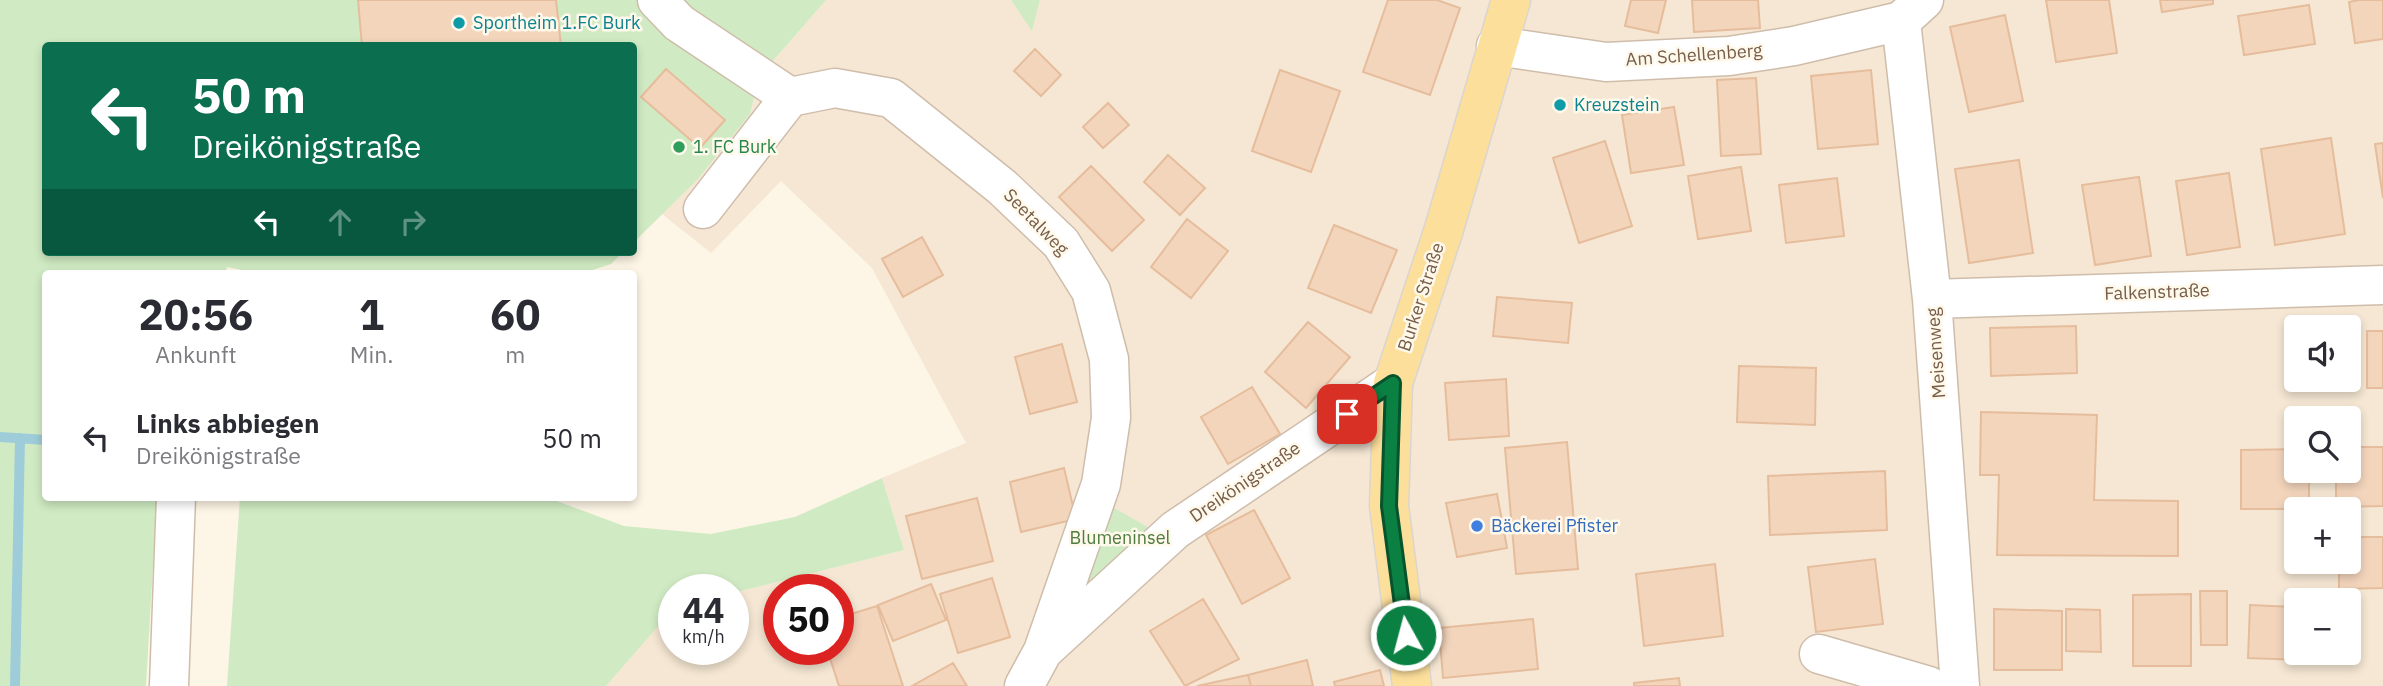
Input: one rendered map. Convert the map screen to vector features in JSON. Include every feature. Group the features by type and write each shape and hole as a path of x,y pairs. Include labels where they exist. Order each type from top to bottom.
{"main road":[{"name":"Burker Straße","path":"1412,686 1389,506 1393,383 1444,229 1511,0"}],"street":[{"path":"657,0 678,23 790,97 703,209"},
{"name":"Am Schellenberg","path":"1496,46 1606,62 1729,56 1794,46 1912,10"},
{"name":"Meisenweg","path":"1912,10 1960,686"},
{"name":"Seetalweg","path":"790,97 835,88 891,98 1002,187 1061,243 1091,291 1109,359 1111,418 1101,484 1043,652"},
{"name":"Falkenstraße","path":"1932,299 2383,285"},
{"name":"Dreikönigstraße","path":"1024,686 1043,652 1175,530 1393,383"},
{"path":"169,686 176,501"},
{"path":"1819,653 1929,686"}],"shaded area":[{"path":"826,0 1011,0 1032,30 1040,0 2383,0 2383,686 606,686 658,625 658,665 749,665 749,589 763,585 763,665 854,665 854,574 809,574 904,550 882,478 966,443 872,268 781,181 711,253 662,214 698,179 750,114 759,77"}],"green space":[{"path":"0,0 826,0 759,77 750,114 698,179 637,239 637,42 42,42 42,256 619,256 611,264 592,270 242,270 227,267 226,270 42,270 42,501 157,501 146,686 0,686"},
{"path":"1011,0 1040,0 1032,31"},
{"path":"882,478 904,550 809,574 763,574 763,585 749,589 749,574 658,574 658,626 606,686 227,686 240,501 557,501 624,526 711,534 795,517"},
{"name":"Blumeninsel","path":"1109,505 1158,533 1069,615"}],"building":[{"name":"Sportheim 1.FC Burk","path":"358,0 556,0 561,42 362,42"},
{"path":"1388,0 1437,0 1460,8 1430,95 1363,72"},
{"path":"1631,0 1666,0 1658,33 1625,26"},
{"path":"1692,0 1758,0 1760,28 1694,32"},
{"path":"2046,0 2109,0 2117,53 2056,62"},
{"path":"2160,0 2213,0 2213,4 2162,12"},
{"path":"2383,0 2383,39 2355,43 2349,2"},
{"path":"2309,5 2315,44 2244,55 2238,16"},
{"path":"2005,15 2023,101 1969,112 1950,27"},
{"path":"1035,49 1061,75 1041,96 1014,71"},
{"path":"666,69 725,120 700,148 641,97"},
{"path":"1280,70 1340,91 1311,172 1252,151"},
{"path":"1871,70 1878,144 1818,149 1811,76"},
{"path":"1756,78 1761,154 1721,156 1717,80"},
{"path":"1108,103 1129,125 1103,148 1083,127"},
{"path":"1674,107 1684,165 1631,173 1622,115"},
{"path":"2331,138 2345,234 2275,245 2261,149"},
{"path":"1605,141 1632,226 1579,243 1553,158"},
{"path":"2383,143 2383,198 2375,144"},
{"path":"1168,155 1205,188 1180,215 1144,182"},
{"path":"2019,160 2033,253 1969,263 1955,169"},
{"path":"1091,166 1144,220 1112,251 1059,197"},
{"path":"1741,167 1751,231 1698,239 1688,176"},
{"path":"2229,173 2240,247 2187,255 2176,181"},
{"path":"2139,177 2151,256 2095,265 2082,185"},
{"path":"1837,178 1844,236 1786,243 1779,185"},
{"path":"1187,219 1228,251 1191,298 1151,267"},
{"path":"1334,225 1397,250 1371,313 1308,288"},
{"path":"922,237 943,275 903,297 882,259"},
{"path":"1497,297 1572,303 1568,343 1493,336"},
{"path":"1308,322 1350,357 1306,408 1265,372"},
{"path":"2076,326 2077,373 1991,376 1990,328"},
{"path":"2367,331 2383,331 2383,388 2367,388"},
{"path":"1062,344 1077,402 1030,414 1015,357"},
{"path":"1739,366 1816,368 1815,425 1737,422"},
{"path":"1506,379 1509,436 1449,440 1445,383"},
{"path":"1252,387 1280,434 1228,464 1201,417"},
{"path":"1981,412 2097,415 2094,500 2178,501 2178,556 1997,555 1999,475 1980,475"},
{"path":"1567,442 1578,569 1516,574 1505,448"},
{"path":"2361,447 2383,447 2383,506 2361,506 2361,497 2336,497 2336,483 2361,483"},
{"path":"2284,449 2284,483 2309,483 2309,497 2284,497 2284,509 2241,509 2241,450"},
{"path":"1064,468 1076,519 1021,532 1010,482"},
{"path":"1885,471 1887,530 1770,535 1768,476"},
{"name":"Bäckerei Pfister","path":"1497,494 1507,548 1457,557 1446,503"},
{"path":"977,498 993,561 922,579 906,516"},
{"path":"1254,510 1290,578 1242,604 1206,535"},
{"path":"2361,537 2383,537 2383,588 2339,588 2339,574 2361,574"},
{"path":"1875,559 1883,624 1816,632 1808,567"},
{"path":"1715,564 1723,636 1644,646 1636,574"},
{"path":"992,578 1010,637 958,653 940,594"},
{"path":"931,584 946,620 893,641 878,605"},
{"path":"2200,591 2227,591 2227,645 2201,645"},
{"path":"2191,594 2191,666 2133,666 2133,595"},
{"path":"1203,599 1239,659 1185,686 1150,631"},
{"path":"2250,605 2284,606 2284,659 2248,658"},
{"path":"877,606 903,686 839,686 832,665 854,665 854,613"},
{"path":"1994,609 2062,611 2062,670 1994,670"},
{"path":"2066,609 2100,610 2101,652 2066,651"},
{"path":"1533,619 1538,669 1443,678 1439,628"},
{"path":"1307,660 1313,686 1251,686 1248,675"},
{"path":"953,663 967,686 912,686"},
{"path":"1380,670 1384,686 1335,686 1334,682"},
{"path":"1248,675 1251,686 1197,686"},
{"path":"1679,678 1680,686 1634,686 1634,683"}],"waterway":[{"path":"0,437 42,440"},
{"path":"15,686 20,438"}],"place":[{"name":"Sportheim 1.FC Burk","path":"459,23"},
{"name":"Kreuzstein","path":"1560,105"},
{"name":"1. FC Burk","path":"679,147"},
{"name":"Bäckerei Pfister","path":"1477,526"}],"route":[{"path":"1347,414 1393,383 1389,506 1406,635"}]}
